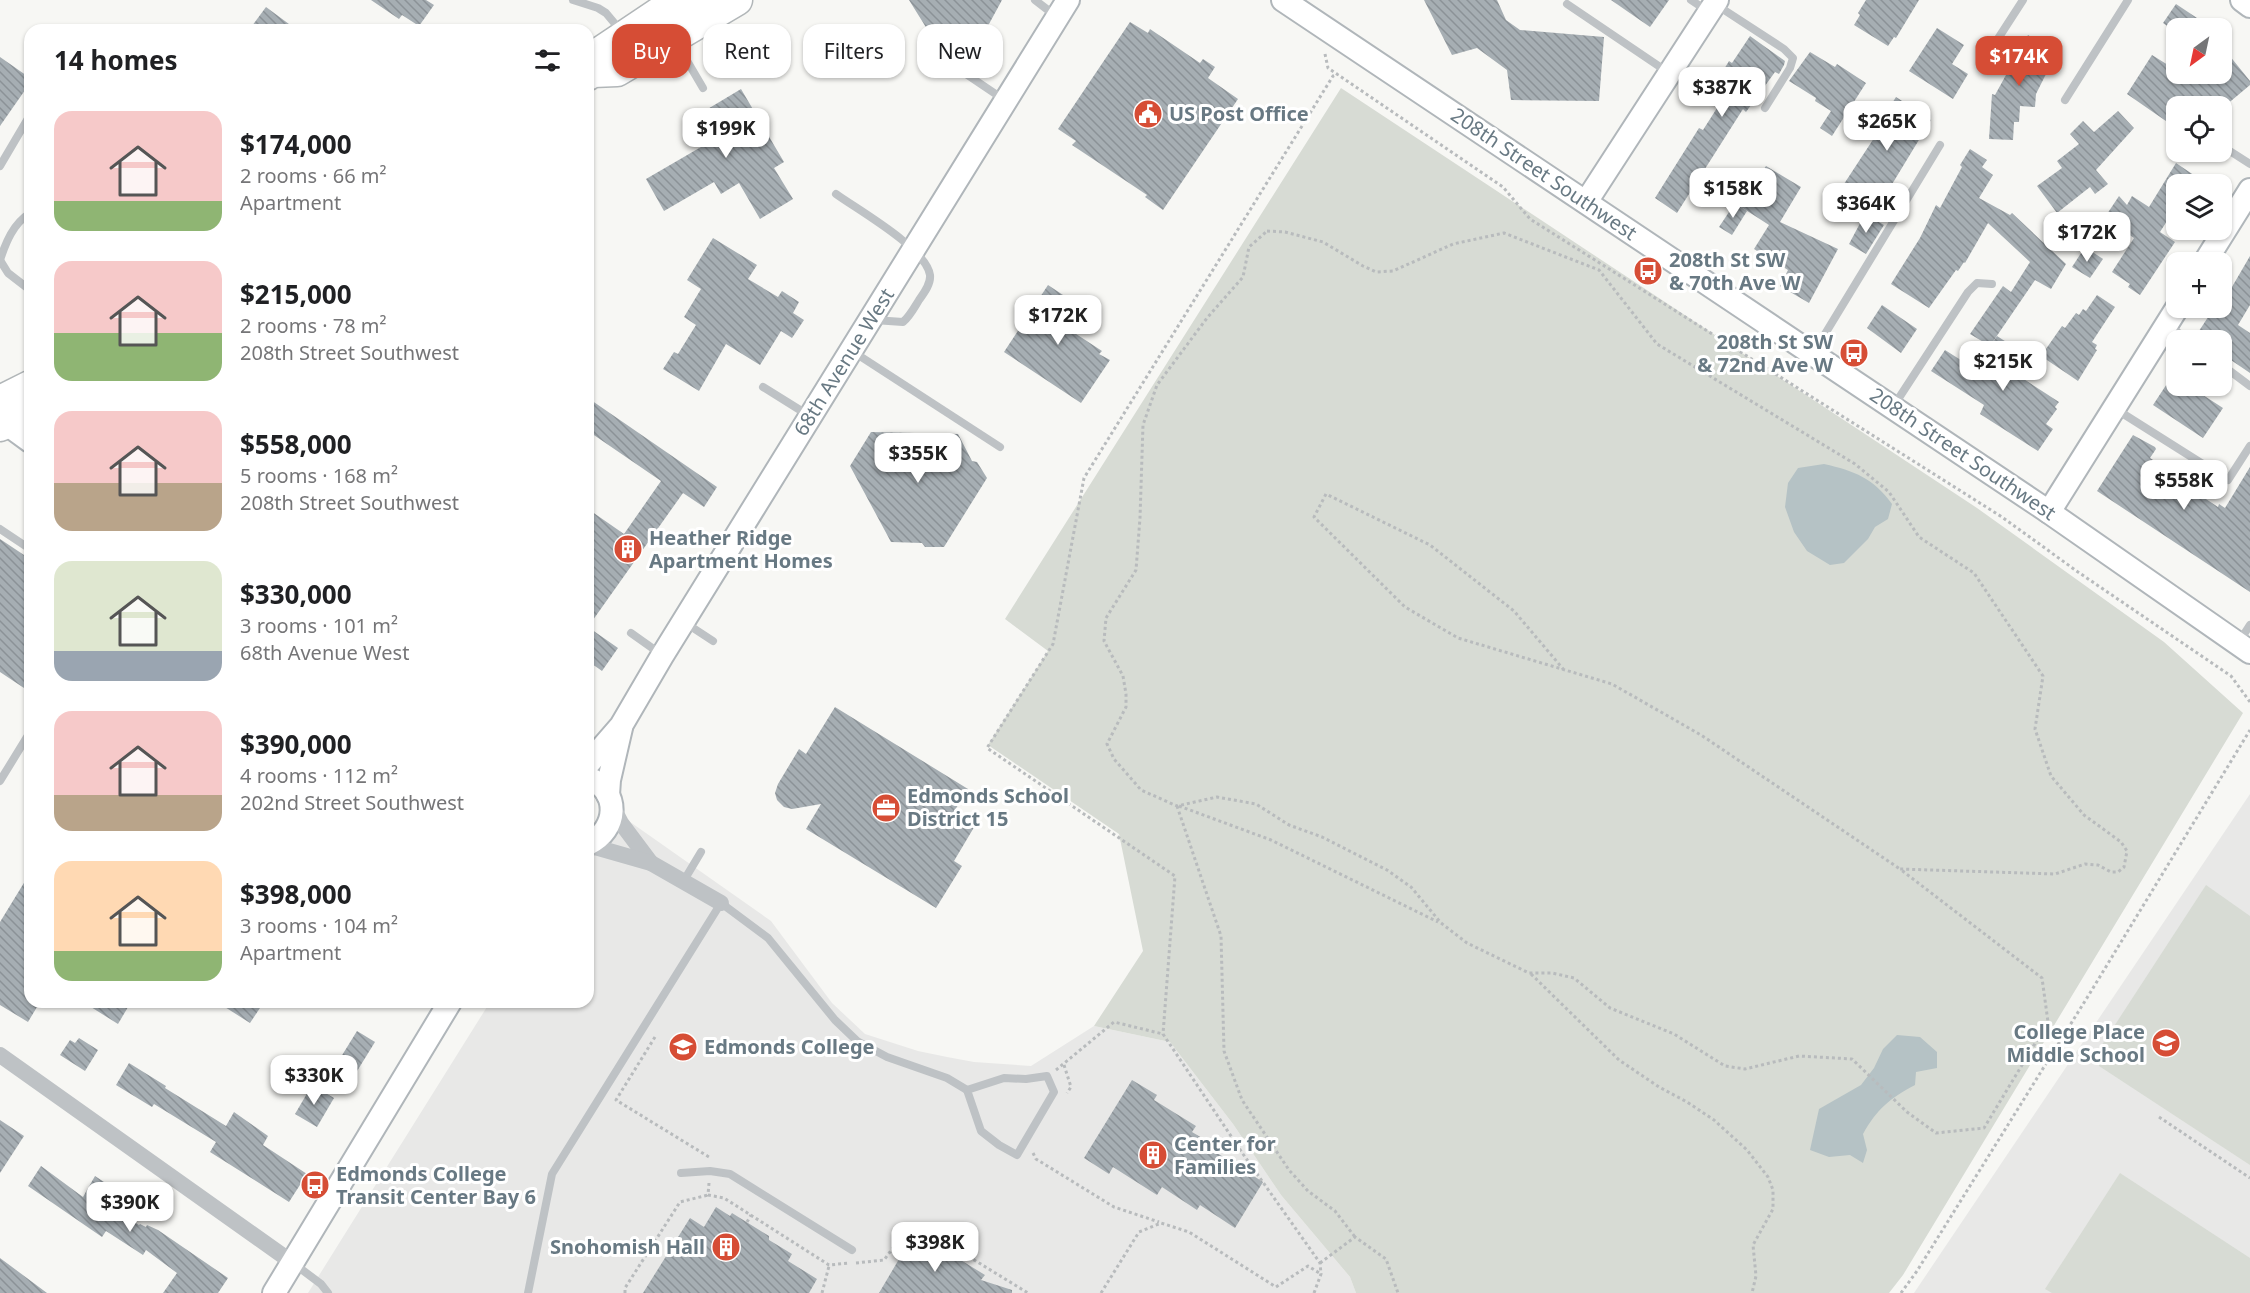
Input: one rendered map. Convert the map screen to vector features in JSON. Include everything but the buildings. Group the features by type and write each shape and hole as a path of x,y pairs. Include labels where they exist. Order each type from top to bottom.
{"highway":[{"path":"691,28 736,0"},
{"path":"639,24 663,7"},
{"path":"594,71 602,51 612,44"},
{"path":"594,73 612,71"},
{"path":"7,416 24,394"}],"main road":[{"path":"676,24 702,0"},
{"path":"594,72 609,58 651,29 663,7"}],"street":[{"path":"2242,0 2250,6"},
{"name":"208th Street Southwest","path":"1286,1 2049,512 2244,648"},
{"path":"1586,202 1670,73 1708,4"},
{"name":"68th Avenue West","path":"594,757 621,726 662,656 1063,9"},
{"path":"2211,252 2250,190"},
{"path":"2049,512 2171,318"},
{"path":"7,416 24,434"},
{"name":"68th Avenue West","path":"594,841 604,834 609,825 609,780 621,726"},
{"path":"594,781 602,786 621,823 651,862"},
{"path":"594,847 651,862 721,903"},
{"path":"274,1293 446,1008"},
{"path":"0,1055 293,1263"}],"lane":[{"path":"573,0 598,8 606,13 615,24"},
{"path":"1035,0 1063,9"},
{"path":"1990,51 2023,0"},
{"path":"2065,100 2128,0"},
{"path":"1567,4 1670,73"},
{"path":"1708,4 1784,49 1793,58 1790,68 1765,108"},
{"path":"691,67 704,88"},
{"path":"972,78 1006,101"},
{"path":"0,166 24,125"},
{"path":"1813,354 1940,145"},
{"path":"2232,152 2250,164"},
{"path":"836,194 866,216 897,234 914,250 930,273 930,283 908,318 903,322 871,320"},
{"path":"24,217 9,236 0,260 8,273 24,285"},
{"path":"1893,407 1968,292 1977,283 1992,284"},
{"path":"851,351 1000,447"},
{"path":"2232,372 2250,386"},
{"path":"763,387 810,417"},
{"path":"2114,408 2228,480 2250,446"},
{"path":"0,529 24,545"},
{"path":"684,621 713,641"},
{"path":"2244,648 2250,625"},
{"path":"631,633 662,656"},
{"path":"0,781 24,742"},
{"path":"683,882 700,852"},
{"path":"528,1293 552,1174 721,903 768,938 835,1020 857,1041 887,1057 947,1078 967,1090 981,1131 999,1145 1017,1155 1054,1092 1047,1076 1026,1079 1004,1078 967,1090"},
{"path":"681,1173 710,1171 730,1174 852,1250"},
{"path":"293,1263 321,1284 328,1293"}],"path":[{"path":"1325,54 1328,68 1503,187 1530,219 2002,517 2078,572 2231,676 2250,702"},
{"path":"1314,1293 1321,1274 1320,1263 1243,1154 1163,1034 1175,876 987,748 1053,644 1084,478 1259,191 1332,76 1338,74"},
{"path":"1752,1293 1756,1276 1753,1245 1773,1209 1773,1190 1768,1177 1747,1150 1714,1120 1619,1060 1529,973 1467,943 1441,923 1271,840 1177,806 1141,790 1114,759 1107,744 1126,707 1126,694 1124,676 1104,641 1106,618 1136,570 1143,425 1157,386 1207,318 1243,277 1249,247 1267,231 1286,232 1323,242 1376,272 1393,271 1453,244 1504,233 1599,270 1657,344 1855,464 1889,492 1919,537 1974,573 2043,676 2035,729 2051,776 2084,815 2121,842 2127,850 2124,867 2118,872 2111,872 2098,865 2085,864 2055,874 1900,869"},
{"path":"1529,973 1552,973 1574,978 1610,1008 1674,1034 1725,1066 1745,1069 1799,1056 1852,1059 1907,1112 1936,1133 1984,1128 2048,1022 2042,978 1900,869 1701,735 1612,684 1564,670 1458,638 1405,607 1314,517 1326,494 1430,545 1514,611 1564,670"},
{"path":"1900,1293 1917,1271 2090,993 2250,730"},
{"path":"1177,806 1217,797 1256,804 1288,825 1322,837 1387,870 1411,887 1441,923"},
{"path":"1177,806 1221,936 1224,1051 1242,1100 1289,1170 1308,1191 1335,1211 1355,1237 1386,1259 1398,1293"},
{"path":"1047,1076 1064,1065 1114,1022 1163,1034"},
{"path":"658,1031 616,1100 710,1157 709,1164"},
{"path":"1064,1065 1071,1087 1065,1096"},
{"path":"2159,1117 2250,1178"},
{"path":"1032,1152 1036,1159 1113,1207 1189,1232 1276,1287 1308,1266 1321,1274"},
{"path":"625,1293 625,1288 680,1202 708,1195"},
{"path":"747,1222 751,1215"},
{"path":"1101,1293 1139,1232 1161,1223"},
{"path":"1320,1263 1355,1237"},
{"path":"822,1293 829,1265"}],"shaded area":[{"path":"1341,88 1977,508 2164,642 2243,713 1903,1275 1889,1293 1356,1293 1350,1277 1281,1195 1233,1124 1170,1042 1094,1026 1143,951 1119,834 988,745 1048,651 1005,619"},
{"path":"1824,464 1862,477 1878,488 1892,504 1888,519 1875,527 1868,539 1844,563 1830,565 1807,551 1794,532 1785,507 1788,483 1798,468"},
{"name":"College Place Middle School","path":"2250,794 2250,1293 1914,1293"},
{"name":"Edmonds College","path":"606,805 771,921 832,1003 865,1034 918,1051 947,1057 974,1062 1031,1066 1094,1026 1170,1042 1233,1124 1281,1195 1350,1277 1356,1293 308,1293 486,1008 594,1008 594,828"},
{"path":"2206,885 2250,916 2250,1165 2099,1066 2096,1054"},
{"path":"1897,1035 1920,1037 1937,1052 1937,1068 1916,1072 1915,1085 1891,1100 1873,1118 1863,1134 1867,1150 1863,1163 1850,1155 1829,1157 1810,1150 1819,1109 1861,1085 1874,1068 1883,1049"},
{"path":"2120,1173 2250,1258 2250,1293 2052,1293 2045,1289"}],"place":[{"name":"US Post Office","path":"1148,114"},
{"name":"208th St SW & 70th Ave W","path":"1648,271"},
{"name":"208th St SW & 72nd Ave W","path":"1854,353"},
{"name":"Heather Ridge Apartment Homes","path":"628,549"},
{"name":"Edmonds School District 15","path":"886,808"},
{"name":"College Place Middle School","path":"2166,1043"},
{"name":"Edmonds College","path":"683,1047"},
{"name":"Center for Families","path":"1153,1155"},
{"name":"Edmonds College Transit Center Bay 6","path":"315,1185"},
{"name":"Snohomish Hall","path":"726,1247"}]}
